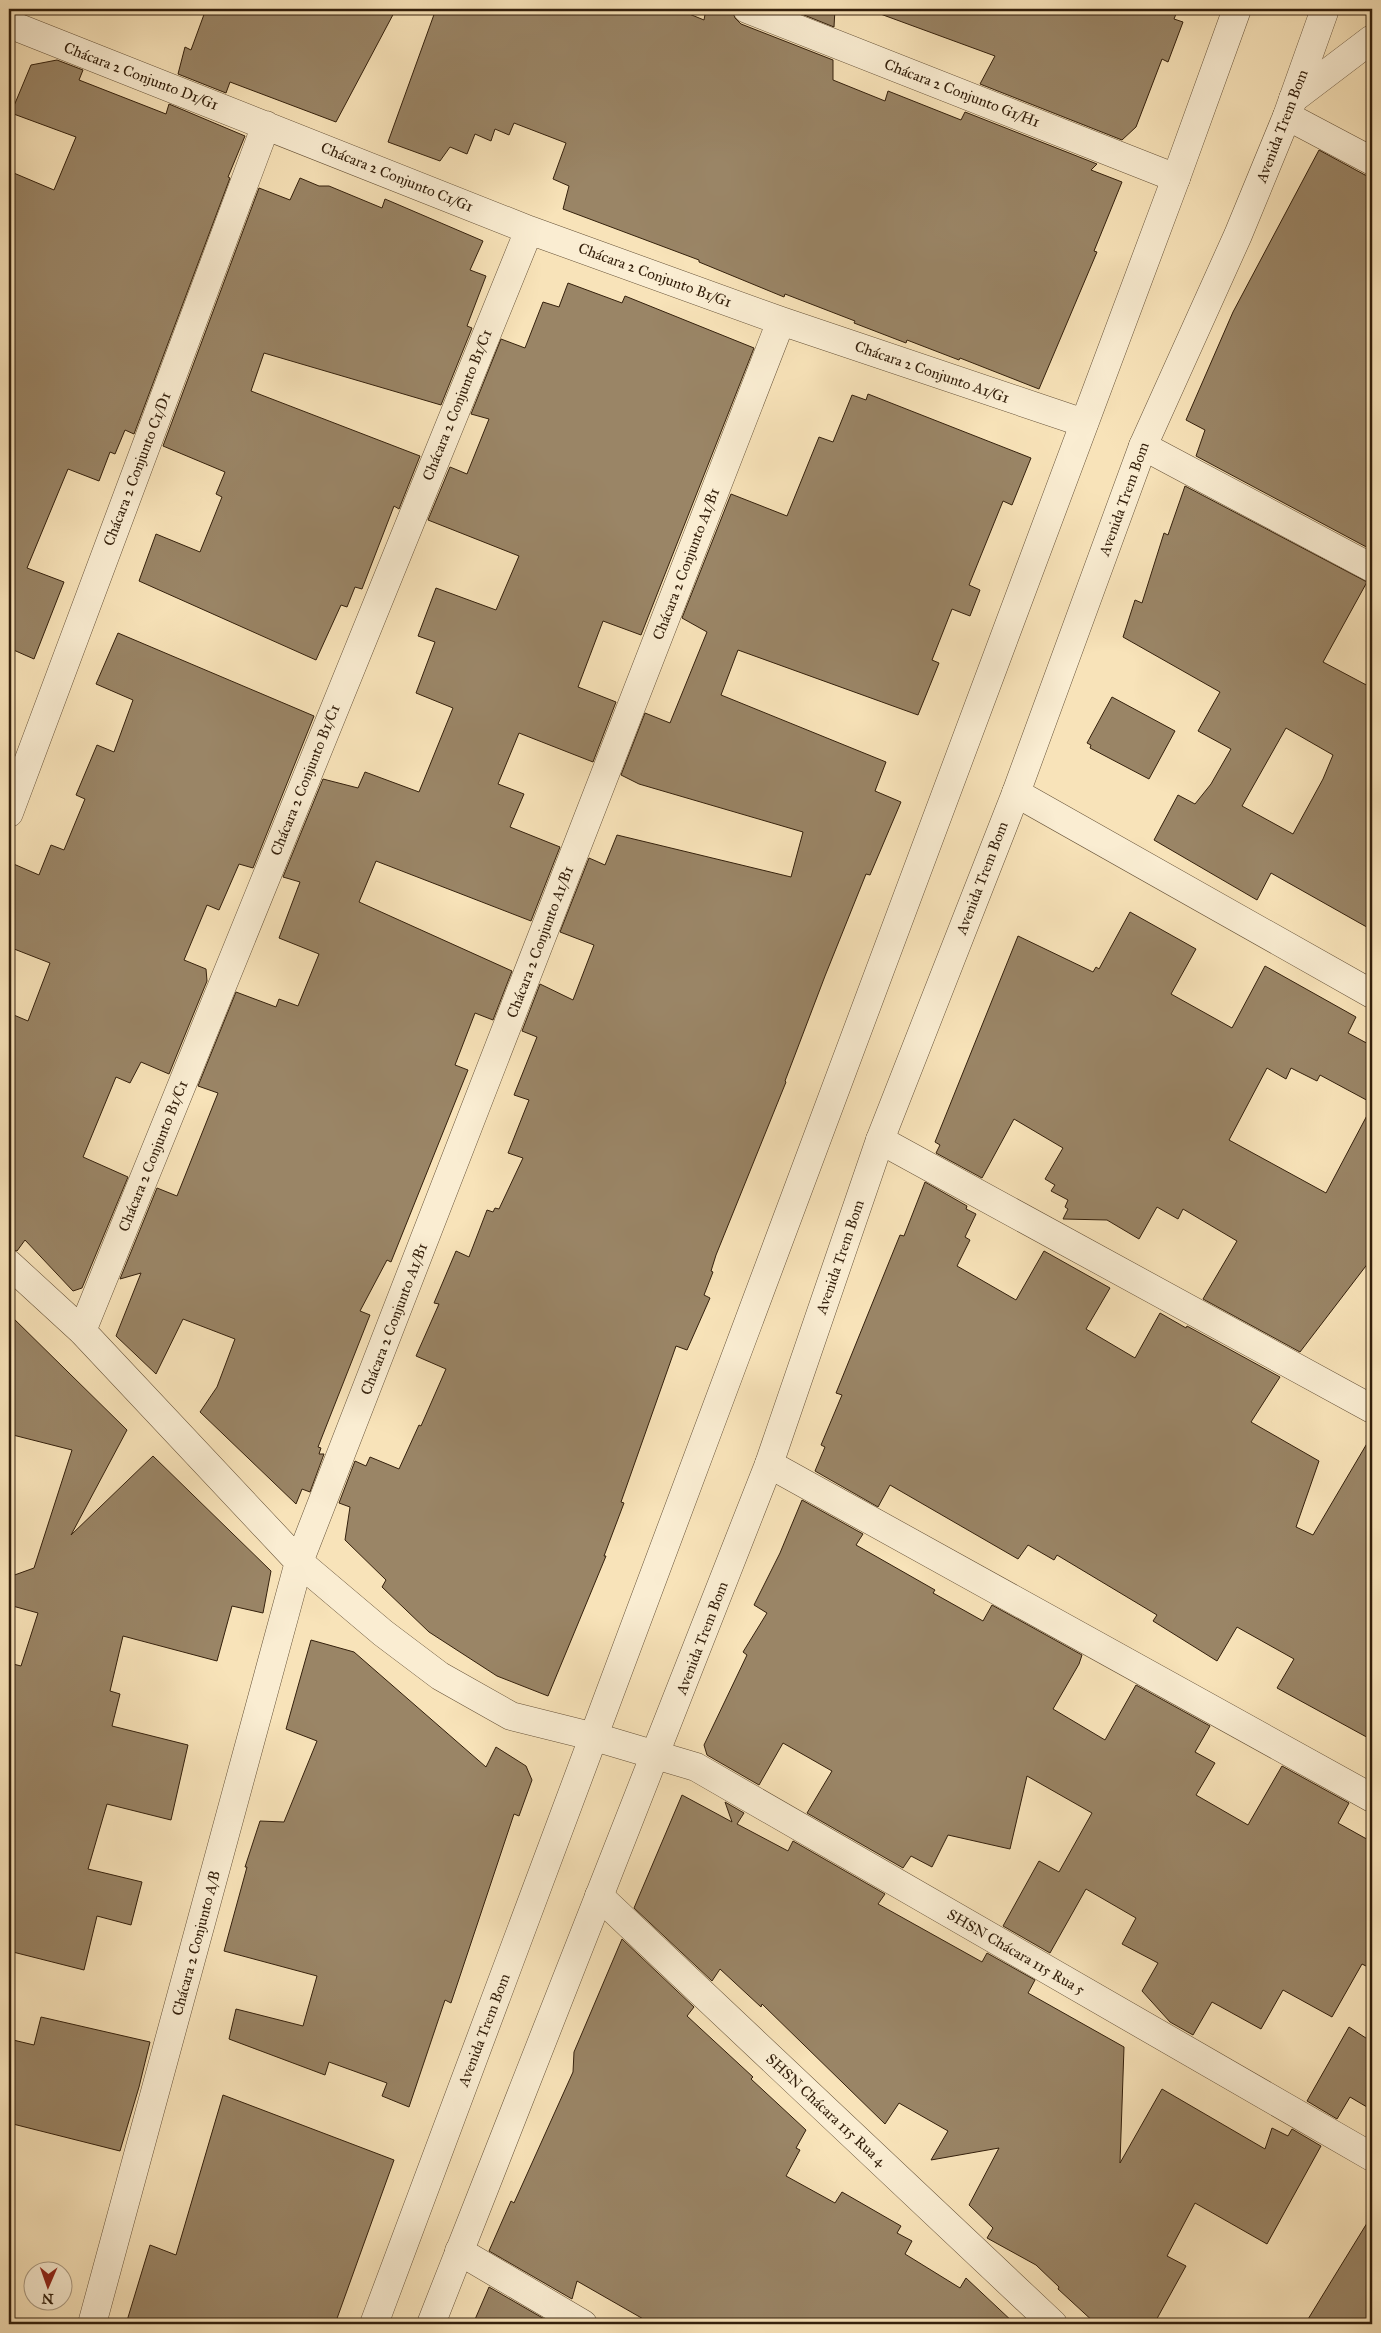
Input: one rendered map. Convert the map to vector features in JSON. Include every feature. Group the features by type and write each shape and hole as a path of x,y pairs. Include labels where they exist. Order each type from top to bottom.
{"street":[{"name":"Chácara 2 Conjunto G1/H1","path":"747,9 1176,178"},
{"name":"Avenida Trem Bom","path":"374,2324 595,1737 1176,178 1237,9"},
{"name":"Avenida Trem Bom","path":"431,2324 769,1464 880,1140 1016,793 1143,446 1238,235 1290,108 1324,12 1322,9"},
{"name":"Chácara 2 Conjunto D1/G1","path":"11,31 266,125"},
{"path":"1372,39 1290,108 1372,160"},
{"name":"Chácara 2 Conjunto C1/G1","path":"266,125 529,230"},
{"name":"Chácara 2 Conjunto C1/D1","path":"9,813 266,125"},
{"name":"Chácara 2 Conjunto B1/G1","path":"529,230 781,321"},
{"name":"Chácara 2 Conjunto B1/C1","path":"82,1331 529,230"},
{"name":"Chácara 2 Conjunto A1/G1","path":"781,321 1084,424"},
{"name":"Chácara 2 Conjunto A1/B1","path":"300,1562 781,321"},
{"path":"1143,446 1372,568"},
{"path":"1016,793 1372,994"},
{"path":"880,1140 1372,1409"},
{"path":"9,1264 82,1331 300,1562 383,1633 440,1676 511,1716 656,1754"},
{"path":"769,1464 1372,1798"},
{"name":"Chácara 2 Conjunto A/B","path":"92,2324 300,1562"},
{"name":"SHSN Chácara 115 Rua 5","path":"656,1754 696,1767 1372,2157"},
{"name":"SHSN Chácara 115 Rua 4","path":"599,1896 1053,2324"},
{"path":"459,2251 583,2324"}],"building":[{"path":"206,9 396,9 336,122 230,82 226,93 178,74 185,47 191,50"},
{"path":"436,9 677,9 704,20 706,9 732,9 735,18 741,24 833,60 833,80 885,101 888,91 961,120 965,112 1097,164 1091,170 1122,182 1094,251 1097,252 1039,389 960,358 959,360 907,340 906,343 785,294 784,297 699,262 699,260 563,209 569,186 553,179 566,143 514,123 509,135 495,129 491,141 475,134 467,154 450,147 440,161 388,142"},
{"path":"789,9 835,9 834,27"},
{"path":"876,9 1178,9 1174,19 1183,22 1168,62 1162,59 1136,127 1122,140 980,84 995,56 875,12"},
{"path":"57,60 83,70 79,80 166,114 169,104 245,136 228,177 230,178 134,434 125,430 115,454 110,452 99,481 68,469 27,568 64,582 34,659 9,648 9,171 54,190 76,137 11,113 31,65"},
{"path":"1319,150 1372,177 1372,550 1196,456 1205,430 1186,420 1233,312"},
{"path":"300,178 319,186 329,186 382,208 385,199 483,241 470,270 486,276 467,326 472,328 441,405 264,353 251,391 420,456 399,509 394,506 362,589 355,587 347,607 341,605 316,660 139,581 156,534 200,552 222,497 216,494 225,472 163,446 259,188 290,200"},
{"path":"568,283 622,303 625,296 754,348 641,635 603,621 578,687 616,702 593,762 519,733 498,784 524,794 510,827 560,847 531,921 376,861 359,902 512,971 493,1020 475,1013 455,1065 468,1070 391,1262 387,1260 360,1311 370,1315 318,1447 321,1448 319,1454 324,1454 310,1492 302,1489 296,1504 200,1412 217,1387 235,1339 183,1319 156,1374 116,1336 141,1273 120,1279 157,1188 177,1196 218,1093 198,1086 236,992 276,1007 279,999 298,1006 319,954 279,938 300,882 283,877 323,779 358,788 365,772 419,792 453,708 416,693 435,642 418,636 436,588 496,610 519,556 428,520 450,467 467,474 489,419 471,414 501,339 525,348 543,302 559,307"},
{"path":"868,394 1031,458 1012,505 1003,501 969,585 980,590 970,616 952,609 932,660 939,663 918,715 738,650 721,695 886,762 875,791 901,802 870,875 866,874 825,976 786,1082 716,1255 711,1271 713,1272 704,1295 710,1298 687,1350 676,1346 621,1502 624,1503 604,1556 606,1556 548,1696 497,1676 429,1632 382,1587 386,1580 345,1540 350,1507 339,1503 355,1461 366,1466 370,1457 399,1469 419,1425 421,1426 446,1369 416,1356 439,1304 434,1303 456,1251 469,1257 487,1210 493,1212 495,1208 499,1209 523,1158 508,1153 529,1100 514,1095 537,1037 522,1031 540,984 573,1000 594,945 560,932 589,858 605,865 617,835 791,877 803,832 639,784 621,775 645,713 670,723 707,632 682,618 731,494 787,516 819,437 833,442 852,395 866,400"},
{"path":"1185,486 1367,582 1323,662 1372,688 1372,930 1271,873 1257,900 1154,840 1178,795 1195,804 1211,784 1231,749 1198,731 1220,692 1123,637 1135,600 1142,603 1164,533 1168,535","holes":["1286,728 1333,755 1323,779 1293,834 1242,806"]},
{"path":"118,633 314,716 253,868 239,864 219,910 207,905 184,960 206,969 207,981 169,1074 141,1062 130,1083 116,1077 83,1157 128,1177 82,1288 73,1291 25,1240 17,1251 9,1249 9,1013 28,1021 50,963 9,947 9,862 39,875 51,845 64,850 85,799 76,795 97,745 114,752 133,700 96,684"},
{"path":"1112,697 1175,731 1149,779 1090,748 1091,745 1087,743"},
{"path":"1130,912 1196,949 1171,994 1232,1028 1265,966 1356,1017 1348,1033 1372,1046 1372,1103 1320,1075 1317,1081 1291,1068 1286,1079 1267,1068 1229,1140 1326,1193 1372,1106 1372,1258 1300,1352 1203,1299 1237,1241 1183,1209 1178,1219 1157,1207 1139,1239 1107,1220 1063,1219 1068,1209 1065,1207 1068,1200 1051,1191 1055,1185 1045,1179 1063,1148 1014,1119 982,1178 936,1153 940,1145 935,1142 1018,936 1093,972 1096,967 1099,969"},
{"path":"925,1182 967,1206 966,1209 976,1214 965,1237 970,1240 957,1266 1016,1300 1044,1251 1110,1288 1086,1329 1135,1358 1160,1313 1280,1377 1251,1422 1319,1461 1296,1527 1313,1535 1372,1435 1372,1740 1277,1688 1294,1659 1237,1627 1217,1661 1153,1621 1157,1615 1057,1555 1054,1560 1028,1545 1018,1559 890,1485 878,1507 815,1471 825,1447 821,1445 842,1395 836,1393 900,1235 904,1236"},
{"path":"9,1314 127,1430 71,1535 153,1456 271,1571 263,1613 232,1606 217,1661 123,1636 110,1691 120,1694 112,1726 188,1745 171,1820 107,1804 88,1869 142,1882 131,1925 97,1916 84,1970 9,1951 9,1663 21,1666 38,1613 9,1605 9,1577 34,1568 72,1450 9,1434"},
{"path":"802,1500 863,1534 856,1545 935,1590 933,1593 983,1621 992,1605 1082,1655 1079,1664 1053,1709 1105,1740 1136,1685 1210,1726 1195,1752 1215,1763 1196,1795 1248,1825 1282,1766 1349,1803 1338,1823 1372,1842 1372,1969 1362,1964 1332,2017 1283,1990 1261,2029 1212,2002 1193,2035 1170,2022 1142,1991 1158,1963 1122,1944 1136,1918 1086,1889 1050,1953 1003,1926 1039,1861 1059,1872 1092,1813 1027,1776 1010,1849 948,1835 932,1867 911,1856 903,1868 807,1813 832,1771 783,1743 759,1785 707,1755 704,1745 747,1655 743,1652 767,1613 754,1605 780,1553"},
{"path":"311,1640 354,1652 486,1767 496,1747 526,1766 532,1780 519,1816 514,1814 451,2003 445,2000 409,2107 382,2096 387,2083 329,2062 325,2075 229,2039 236,2009 303,2026 317,1976 224,1951 247,1867 245,1867 260,1821 284,1822 317,1741 286,1729"},
{"path":"682,1795 732,1822 725,1802 744,1813 737,1824 788,1851 793,1841 885,1894 878,1904 982,1962 987,1953 1035,1980 1028,1993 1124,2047 1120,2163 1162,2089 1265,2149 1272,2128 1288,2136 1292,2129 1321,2146 1267,2244 1195,2203 1167,2256 1186,2266 1154,2324 1096,2324 1058,2289 1059,2287 1036,2265 987,2238 993,2228 969,2205 999,2148 931,2160 948,2131 899,2103 885,2124 762,2004 761,2007 720,1969 712,1981 634,1908"},
{"path":"622,1939 694,2007 687,2016 753,2077 751,2079 806,2130 796,2148 800,2150 786,2176 835,2203 842,2192 901,2226 897,2233 912,2241 905,2254 960,2288 966,2278 1015,2324 652,2324 577,2281 572,2299 489,2251 511,2201 514,2203 573,2072 574,2052"},
{"path":"41,2017 150,2042 120,2151 9,2123 9,2039 34,2045"},
{"path":"1349,2027 1372,2042 1372,2110 1350,2097 1337,2119 1307,2101"},
{"path":"223,2095 394,2160 335,2324 126,2324 150,2245 176,2255"},
{"path":"1372,2215 1372,2324 1305,2324"},
{"path":"489,2287 553,2324 473,2324"}]}
